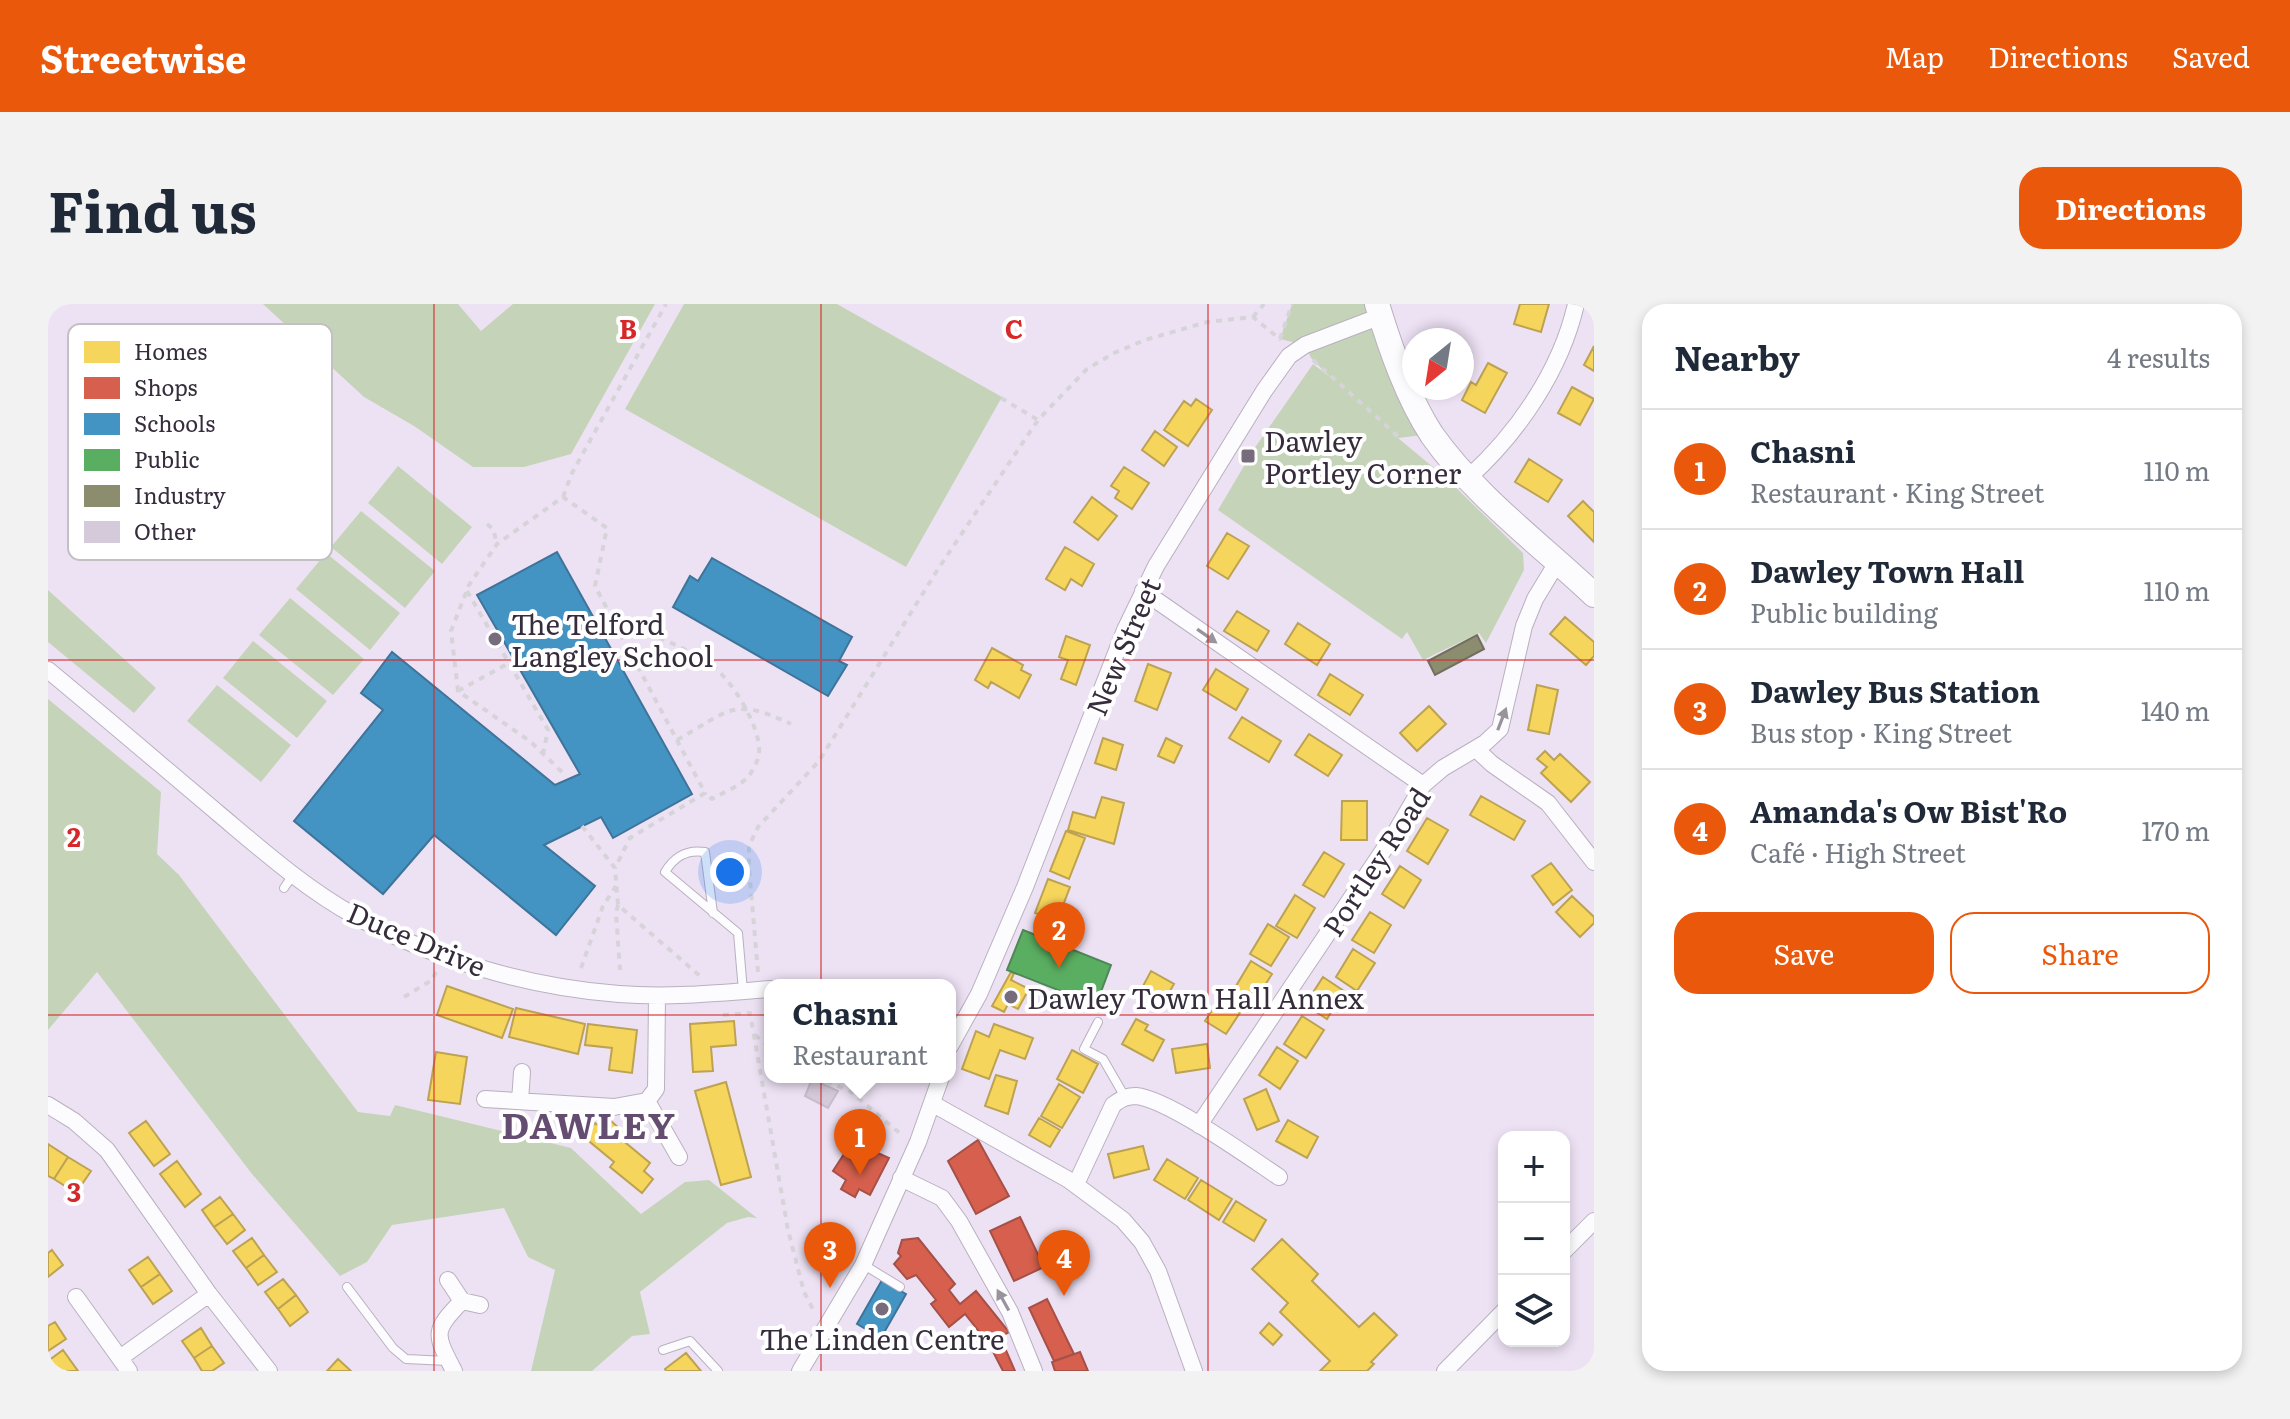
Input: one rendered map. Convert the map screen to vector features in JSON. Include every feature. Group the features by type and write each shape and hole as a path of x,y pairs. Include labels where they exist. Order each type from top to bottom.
{"main road":[{"path":"1379,310 1408,389 1432,434 1468,478 1594,595"}],"street":[{"path":"1468,478 1526,414 1552,370 1576,304"},
{"name":"New Street","path":"956,1035 979,994 1014,914 1143,591 1264,391 1289,356 1305,345 1379,310"},
{"name":"Portley Road","path":"1199,1125 1395,833 1423,785 1500,729 1524,626 1535,599 1558,561"},
{"path":"1143,591 1423,785"},
{"name":"Duce Drive","path":"48,670 289,881 352,915 443,955 532,982 607,993 657,996 764,989"},
{"path":"1476,749 1492,764 1548,803 1594,862"},
{"path":"485,1099 614,1107 647,1101 656,1089 657,996"},
{"path":"520,1101 522,1072"},
{"path":"800,1371 863,1265 939,1083"},
{"path":"1076,1184 1113,1105 1125,1097 1139,1096 1199,1125 1279,1177"},
{"path":"647,1101 679,1157"},
{"path":"933,1104 1076,1184 1123,1220 1142,1242 1158,1271 1194,1371"},
{"path":"48,1105 74,1121 107,1150 209,1294 269,1371"},
{"path":"901,1178 942,1198 959,1221 1010,1312 1034,1371"},
{"path":"1570,1245 1594,1221"},
{"path":"448,1280 462,1301 480,1305"},
{"path":"76,1297 125,1364 209,1294"},
{"path":"452,1366 440,1343 439,1331 442,1321 462,1301"},
{"path":"1445,1371 1498,1317"}],"lane":[{"path":"713,913 705,852 693,850 673,859 665,872 713,913 738,933 743,991"},
{"path":"1098,1022 1084,1049 1103,1059 1125,1097"},
{"path":"863,1265 900,1287"},
{"path":"347,1287 393,1348 406,1359 452,1366"},
{"path":"663,1350 690,1341 718,1371"}],"path":[{"path":"562,772 531,742 458,691 451,631 467,591 497,544 563,497 572,473 666,304"},
{"path":"758,972 749,846 758,827 819,761 938,569 1038,420 1087,369 1114,353 1145,340 1207,322 1253,317 1264,304"},
{"path":"1253,317 1280,339 1292,304"},
{"path":"1311,358 1401,439"},
{"path":"1001,398 1038,420"},
{"path":"563,497 607,528 595,586 705,793 712,799 746,779 759,754 757,730 713,666 643,630 614,621"},
{"path":"487,524 493,529 497,544"},
{"path":"467,591 548,730 543,754"},
{"path":"458,691 509,663"},
{"path":"677,740 717,716 744,707 791,724"},
{"path":"620,970 615,868 630,838 705,793"},
{"path":"582,826 615,868"},
{"path":"581,968 603,906 616,885"},
{"path":"618,905 702,978"},
{"path":"404,997 432,980 443,955"},
{"path":"723,1015 750,1013 788,1230 804,1292 818,1317"},
{"path":"754,1034 764,1043"},
{"path":"830,1083 850,1091 902,1136"}],"green space":[{"path":"263,304 458,304 481,331 513,304 655,304 571,454 524,467 473,467 414,426 364,397 332,368 332,324 285,324"},
{"path":"684,304 837,304 1002,397 906,567 625,409"},
{"path":"1292,304 1377,304 1402,363 1402,400 1418,400 1432,434 1398,438 1445,477 1523,553 1524,570 1486,643 1479,633 1423,660 1407,632 1402,639 1218,510 1254,449 1313,364 1330,377 1311,358 1305,345 1280,339"},
{"path":"398,466 472,527 442,564 368,503"},
{"path":"361,511 435,571 405,608 332,546"},
{"path":"332,558 400,613 370,650 296,589 320,560"},
{"path":"48,590 156,688 134,713 48,642"},
{"path":"290,598 364,659 333,695 259,635"},
{"path":"253,641 327,701 297,738 223,678"},
{"path":"217,685 291,745 261,782 187,721"},
{"path":"48,699 161,792 157,854 179,875 358,1112 390,1116 395,1105 571,1148 641,1214 685,1182 709,1180 757,1218 748,1217 727,1223 640,1292 650,1334 632,1336 592,1371 531,1371 555,1270 528,1257 504,1208 392,1225 367,1262 340,1276 252,1174 97,972 48,1030"}],"building: Homes":[{"path":"1520,304 1549,304 1541,332 1514,324"},
{"path":"1594,346 1594,371 1584,365"},
{"path":"1488,363 1507,373 1485,413 1462,400 1474,400 1476,385"},
{"path":"1572,387 1594,399 1580,425 1558,413"},
{"path":"1196,399 1212,410 1188,446 1164,430 1184,401 1191,406"},
{"path":"1155,431 1177,447 1164,466 1142,450"},
{"path":"1529,459 1562,480 1548,502 1515,482"},
{"path":"1124,467 1149,483 1132,509 1115,498 1119,491 1111,486"},
{"path":"1092,497 1117,516 1098,540 1074,522"},
{"path":"1583,501 1594,512 1594,542 1568,516"},
{"path":"1227,533 1249,546 1228,579 1207,566"},
{"path":"1065,547 1094,564 1082,586 1071,579 1065,590 1046,579"},
{"path":"1237,611 1269,631 1257,651 1224,631"},
{"path":"1565,617 1594,642 1594,656 1586,665 1550,634"},
{"path":"1298,623 1330,644 1317,665 1285,644"},
{"path":"1066,636 1090,645 1076,685 1061,679 1068,660 1059,657"},
{"path":"992,648 1023,665 1021,670 1031,675 1019,698 991,682 988,688 975,680"},
{"path":"1148,664 1171,673 1157,710 1135,701"},
{"path":"1216,669 1248,689 1236,710 1203,690"},
{"path":"1330,674 1363,695 1350,715 1318,695"},
{"path":"1537,685 1558,690 1549,734 1528,730"},
{"path":"1429,706 1446,724 1417,751 1400,733"},
{"path":"1242,717 1281,741 1269,762 1229,738"},
{"path":"1309,734 1342,755 1328,776 1295,755"},
{"path":"1103,738 1123,745 1116,770 1095,763"},
{"path":"1166,738 1182,746 1174,763 1158,756"},
{"path":"1545,751 1554,760 1560,754 1590,782 1571,802 1541,773 1547,767 1537,759"},
{"path":"1481,796 1525,821 1514,840 1470,815"},
{"path":"1102,797 1124,803 1114,844 1068,830 1073,812 1095,818"},
{"path":"1342,801 1367,801 1367,840 1341,840"},
{"path":"1427,818 1448,830 1428,864 1407,851"},
{"path":"1066,831 1085,838 1069,879 1050,871"},
{"path":"1324,852 1344,864 1324,897 1303,885"},
{"path":"1551,863 1572,890 1553,905 1532,876"},
{"path":"1400,866 1421,880 1404,908 1382,894"},
{"path":"1048,879 1070,887 1057,921 1035,913"},
{"path":"1295,895 1315,908 1297,938 1276,926"},
{"path":"1572,896 1594,917 1594,923 1580,937 1556,912"},
{"path":"1370,912 1391,925 1374,953 1352,940"},
{"path":"1268,924 1289,937 1271,966 1250,954"},
{"path":"1353,949 1375,963 1357,991 1336,977"},
{"path":"1251,961 1272,974 1253,1004 1233,991"},
{"path":"1151,971 1174,984 1166,998 1143,986"},
{"name":"Dawley Town Hall Annex","path":"1011,972 1014,973 1011,980 1029,989 1018,1009 1008,1004 1004,1012 992,1006"},
{"path":"1323,977 1344,991 1327,1019 1305,1005"},
{"path":"447,986 513,1009 502,1038 437,1015"},
{"path":"1224,992 1245,1005 1226,1034 1205,1021"},
{"path":"516,1008 585,1024 578,1054 509,1037"},
{"path":"1302,1016 1324,1030 1306,1058 1284,1044"},
{"path":"1136,1019 1148,1025 1145,1030 1164,1040 1153,1061 1122,1044"},
{"path":"734,1021 736,1045 711,1047 713,1071 693,1072 690,1024"},
{"path":"588,1024 637,1030 632,1073 609,1070 612,1048 585,1045"},
{"path":"994,1024 1033,1038 1025,1059 1000,1050 989,1079 962,1069 976,1031 989,1037"},
{"path":"1207,1044 1210,1068 1176,1073 1172,1049"},
{"path":"1277,1047 1298,1061 1280,1089 1259,1075"},
{"path":"1072,1050 1098,1064 1083,1093 1057,1079"},
{"path":"436,1052 467,1057 460,1104 428,1100"},
{"path":"996,1075 1017,1081 1008,1114 985,1106"},
{"path":"726,1082 751,1177 721,1185 695,1091"},
{"path":"1059,1084 1080,1097 1062,1128 1041,1116"},
{"path":"1266,1089 1279,1121 1257,1130 1244,1099"},
{"path":"1039,1118 1060,1130 1050,1147 1029,1135"},
{"path":"1288,1120 1318,1137 1307,1158 1276,1141"},
{"path":"146,1121 170,1154 154,1166 129,1133"},
{"path":"611,1121 630,1138 626,1143 650,1163 644,1171 653,1179 642,1193 610,1167 614,1162 584,1137 595,1123 604,1130"},
{"path":"48,1144 68,1157 54,1179 48,1176"},
{"path":"1143,1146 1149,1169 1114,1178 1108,1154"},
{"path":"68,1157 91,1171 76,1193 54,1179"},
{"path":"1167,1159 1198,1178 1185,1199 1154,1180"},
{"path":"177,1161 201,1194 185,1207 160,1174"},
{"path":"1201,1180 1232,1199 1219,1220 1188,1200"},
{"path":"220,1197 233,1214 214,1227 202,1210"},
{"path":"1236,1201 1266,1220 1254,1241 1223,1222"},
{"path":"233,1214 245,1230 227,1244 214,1227"},
{"path":"252,1238 264,1255 246,1268 233,1251"},
{"path":"1282,1239 1318,1274 1312,1281 1359,1327 1374,1313 1397,1335 1371,1362 1374,1364 1367,1371 1320,1371 1330,1361 1280,1312 1288,1303 1252,1269"},
{"path":"52,1250 63,1265 48,1277 48,1253"},
{"path":"264,1255 277,1272 258,1285 246,1268"},
{"path":"148,1257 160,1274 141,1287 129,1270"},
{"path":"160,1274 172,1291 153,1304 141,1287"},
{"path":"283,1279 296,1295 278,1309 265,1292"},
{"path":"296,1295 308,1312 290,1326 278,1309"},
{"path":"55,1322 66,1339 48,1351 48,1326"},
{"path":"1269,1323 1282,1335 1273,1345 1260,1333"},
{"path":"201,1328 212,1346 194,1358 182,1341"},
{"path":"212,1346 224,1363 212,1371 202,1371 194,1358"},
{"path":"63,1350 78,1371 55,1371 48,1361"},
{"path":"686,1353 701,1371 666,1371 665,1369"},
{"path":"338,1359 351,1371 327,1371"}],"building: Shops":[{"path":"978,1140 1009,1196 976,1214 948,1161"},
{"path":"871,1150 889,1158 870,1195 859,1189 855,1197 841,1189 846,1180 833,1171 844,1154 862,1167"},
{"path":"1020,1217 1044,1267 1014,1281 990,1231"},
{"path":"918,1238 955,1284 949,1290 960,1304 976,1291 1009,1332 989,1344 965,1314 949,1327 931,1304 936,1300 916,1275 907,1279 894,1264 901,1256 898,1253 902,1240"},
{"path":"1047,1299 1074,1354 1054,1361 1029,1308"},
{"path":"1001,1339 1015,1371 1003,1371 989,1344"},
{"path":"1080,1352 1088,1371 1055,1371 1052,1362"}],"building: Schools":[{"name":"The Telford Langley School","path":"557,552 692,794 613,838 601,817 544,845 595,886 556,935 434,835 383,894 294,821 383,710 361,693 392,652 555,785 580,774 477,595"},
{"path":"712,558 852,637 839,661 847,665 828,696 673,607 690,576 698,581"},
{"name":"The Linden Centre","path":"882,1280 906,1294 881,1338 857,1324"}],"building: Public":[{"path":"1023,930 1111,965 1096,1005 1007,970"}],"building: Industry":[{"path":"1477,635 1484,649 1435,675 1428,661"}],"building: Other":[{"path":"810,1083 821,1083 838,1091 828,1108 805,1096"}],"place":[{"name":"Dawley Portley Corner","path":"1248,456"},
{"name":"The Telford Langley School","path":"495,639"},
{"name":"Dawley Town Hall","path":"1059,968"},
{"name":"Dawley Town Hall Annex","path":"1011,997"},
{"name":"Chasni","path":"860,1175"},
{"name":"Dawley Bus Station","path":"830,1288"},
{"name":"Amanda's Ow Bist'Ro","path":"1064,1296"},
{"name":"The Linden Centre","path":"882,1309"}],"district":[{"name":"DAWLEY","path":"589,1123"}]}
